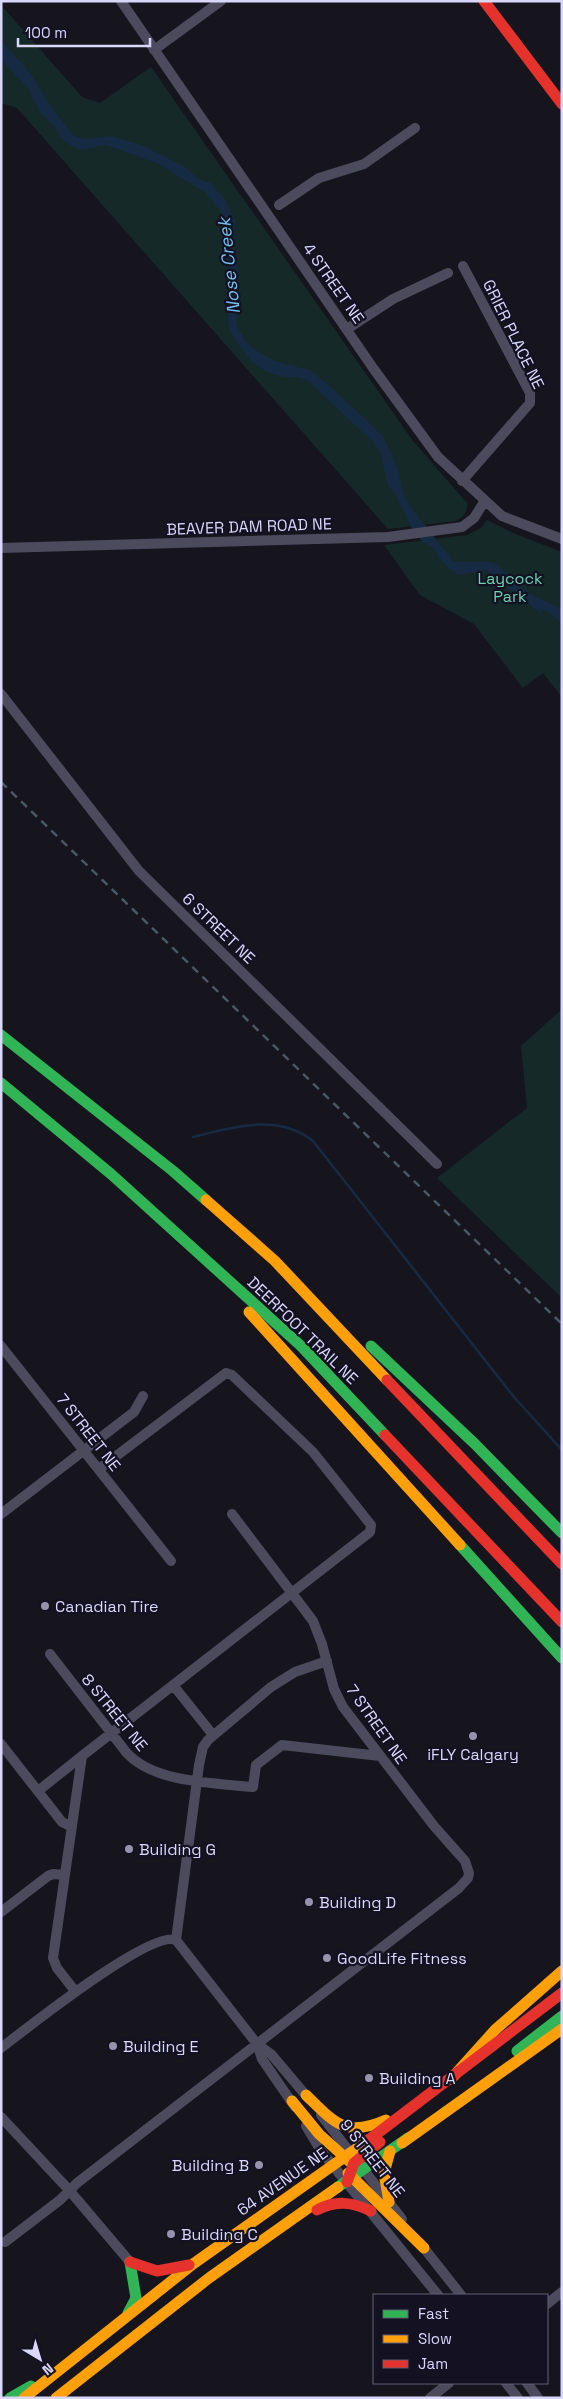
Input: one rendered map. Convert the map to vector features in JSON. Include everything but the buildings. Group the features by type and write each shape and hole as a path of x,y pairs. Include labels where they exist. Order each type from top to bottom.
{"main road":[{"path":"484,1 561,101"},
{"path":"1,1023 125,1135"},
{"name":"DEERFOOT TRAIL NE","path":"1,1035 125,1135 173,1171 274,1261 562,1564"},
{"name":"DEERFOOT TRAIL NE","path":"1,1083 111,1174 301,1346 562,1622"},
{"path":"111,1174 122,1192 232,1294 562,1658"},
{"path":"334,1322 351,1326 475,1444 562,1533"},
{"path":"481,1567 516,1616 562,1670"},
{"path":"452,2079 495,2030 562,1971"},
{"path":"352,2167 539,2020 562,1994"},
{"name":"64 AVENUE NE","path":"56,2398 209,2278 236,2260 352,2167 412,2109 562,1994"},
{"name":"64 AVENUE NE","path":"24,2398 193,2264 332,2165 352,2167 402,2143 562,2016"},
{"path":"402,2143 562,2029"},
{"path":"306,2095 330,2117 348,2129 372,2126 412,2109"},
{"path":"292,2101 319,2134 352,2167 424,2248"},
{"path":"389,2202 384,2173 390,2150"},
{"path":"236,2260 255,2254 318,2209 328,2204 347,2201 371,2211"},
{"path":"125,2318 136,2298 130,2262 157,2271 193,2264"},
{"path":"10,2398 52,2376"}],"street":[{"name":"4 STREET NE","path":"120,1 419,433 438,457 484,502 514,523 562,538"},
{"path":"154,50 221,1"},
{"path":"279,206 319,178 364,164 415,128"},
{"name":"GRIER PLACE NE","path":"462,481 530,403 530,393 463,266"},
{"path":"347,329 393,299 448,273"},
{"name":"BEAVER DAM ROAD NE","path":"1,548 388,537 450,529 470,523 484,502"},
{"name":"6 STREET NE","path":"1,694 139,871 437,1164"},
{"name":"7 STREET NE","path":"1,1346 171,1561"},
{"path":"38,1791 370,1532 371,1526 313,1452 232,1375 226,1373 99,1469"},
{"path":"1,1514 85,1452 134,1412 143,1396"},
{"name":"7 STREET NE","path":"232,1514 313,1621 340,1702 468,1867 468,1878 464,1884 256,2044"},
{"name":"8 STREET NE","path":"50,1654 130,1757 141,1766 196,1782 253,1787 256,1766 282,1745 380,1756"},
{"path":"1,2048 75,1991 146,1948 165,1939 176,1940 196,1782 203,1747 213,1735 282,1680 295,1672 326,1661"},
{"path":"174,1685 213,1735"},
{"path":"1,1744 62,1822 72,1826"},
{"path":"75,1991 53,1958 82,1756"},
{"path":"1,1912 48,1876 53,1874 65,1875"},
{"name":"9 STREET NE","path":"176,1940 256,2044 262,2059 292,2101 316,2144 332,2165 352,2167 389,2202 460,2294"},
{"path":"5,2242 60,2200 68,2190 256,2044"},
{"name":"9 STREET NE","path":"256,2044 271,2054 306,2095 352,2167 371,2211 437,2294"},
{"path":"1,2117 68,2190 130,2262"},
{"path":"548,2303 562,2292"},
{"path":"430,2398 448,2384"},
{"path":"507,2384 518,2398"},
{"path":"528,2384 538,2398"}],"green space":[{"path":"1,5 82,97 100,103 151,67 413,441 467,503 465,514 456,521 388,529 17,108 1,103"},
{"name":"Laycock Park","path":"487,520 513,533 562,552 562,697 543,673 523,688 474,624 420,595 384,545 467,535 481,528"},
{"path":"562,1009 562,1298 437,1178 527,1108 521,1046"}],"water":[{"name":"Nose Creek","path":"1,40 30,73 50,105 74,136 86,139 111,136 141,145 183,166 199,179 211,183 226,201 235,221 234,242 241,298 236,320 237,327 245,340 254,349 275,361 310,370 383,436 399,472 403,493 409,505 454,562 489,562 497,564 528,593 562,609 562,623 545,610 541,611 544,616 486,570 460,575 450,570 439,558 434,548 423,542 414,533 395,493 388,486 381,455 375,444 308,381 299,377 285,377 267,372 252,362 234,339 228,325 229,279 225,222 222,213 206,193 159,164 118,149 104,145 80,150 70,145 60,137 56,128 41,113 27,87 1,60"}],"waterway":[{"path":"193,1137 239,1126 270,1125 285,1127 299,1132 313,1141 514,1397 562,1450"}],"railway":[{"path":"1,782 562,1324"}],"traffic: fast":[{"path":"1,1035 173,1171 206,1200"},
{"path":"1,1083 111,1174 301,1346 385,1435"},
{"path":"371,1346 475,1444 562,1533"},
{"path":"460,1545 562,1658"},
{"path":"517,2051 562,2016"},
{"path":"338,2187 408,2138"},
{"path":"128,2313 136,2298 130,2262"},
{"path":"10,2398 31,2386"}],"traffic: slow":[{"path":"206,1200 275,1261 387,1380"},
{"path":"249,1312 460,1545"},
{"path":"451,2079 495,2030 562,1971"},
{"path":"402,2143 562,2029"},
{"path":"306,2095 333,2120 342,2125 360,2128 386,2120"},
{"path":"292,2101 319,2134 350,2162"},
{"path":"24,2398 193,2264 370,2139"},
{"path":"389,2202 384,2173 390,2151"},
{"path":"348,2173 424,2248"},
{"path":"56,2398 209,2278 338,2187"}],"traffic: jam":[{"path":"484,1 562,104"},
{"path":"387,1380 562,1564"},
{"path":"385,1435 562,1622"},
{"path":"370,2139 562,1993"},
{"path":"347,2182 354,2163 380,2142"},
{"path":"317,2210 344,2203 371,2211"},
{"path":"130,2262 157,2271 189,2265"}],"place":[{"name":"Canadian Tire","path":"45,1606"},
{"name":"iFLY Calgary","path":"473,1736"},
{"name":"Building G","path":"129,1849"},
{"name":"Building D","path":"309,1902"},
{"name":"GoodLife Fitness","path":"327,1958"},
{"name":"Building E","path":"113,2046"},
{"name":"Building A","path":"369,2078"},
{"name":"Building B","path":"259,2165"},
{"name":"Building C","path":"171,2234"}]}
